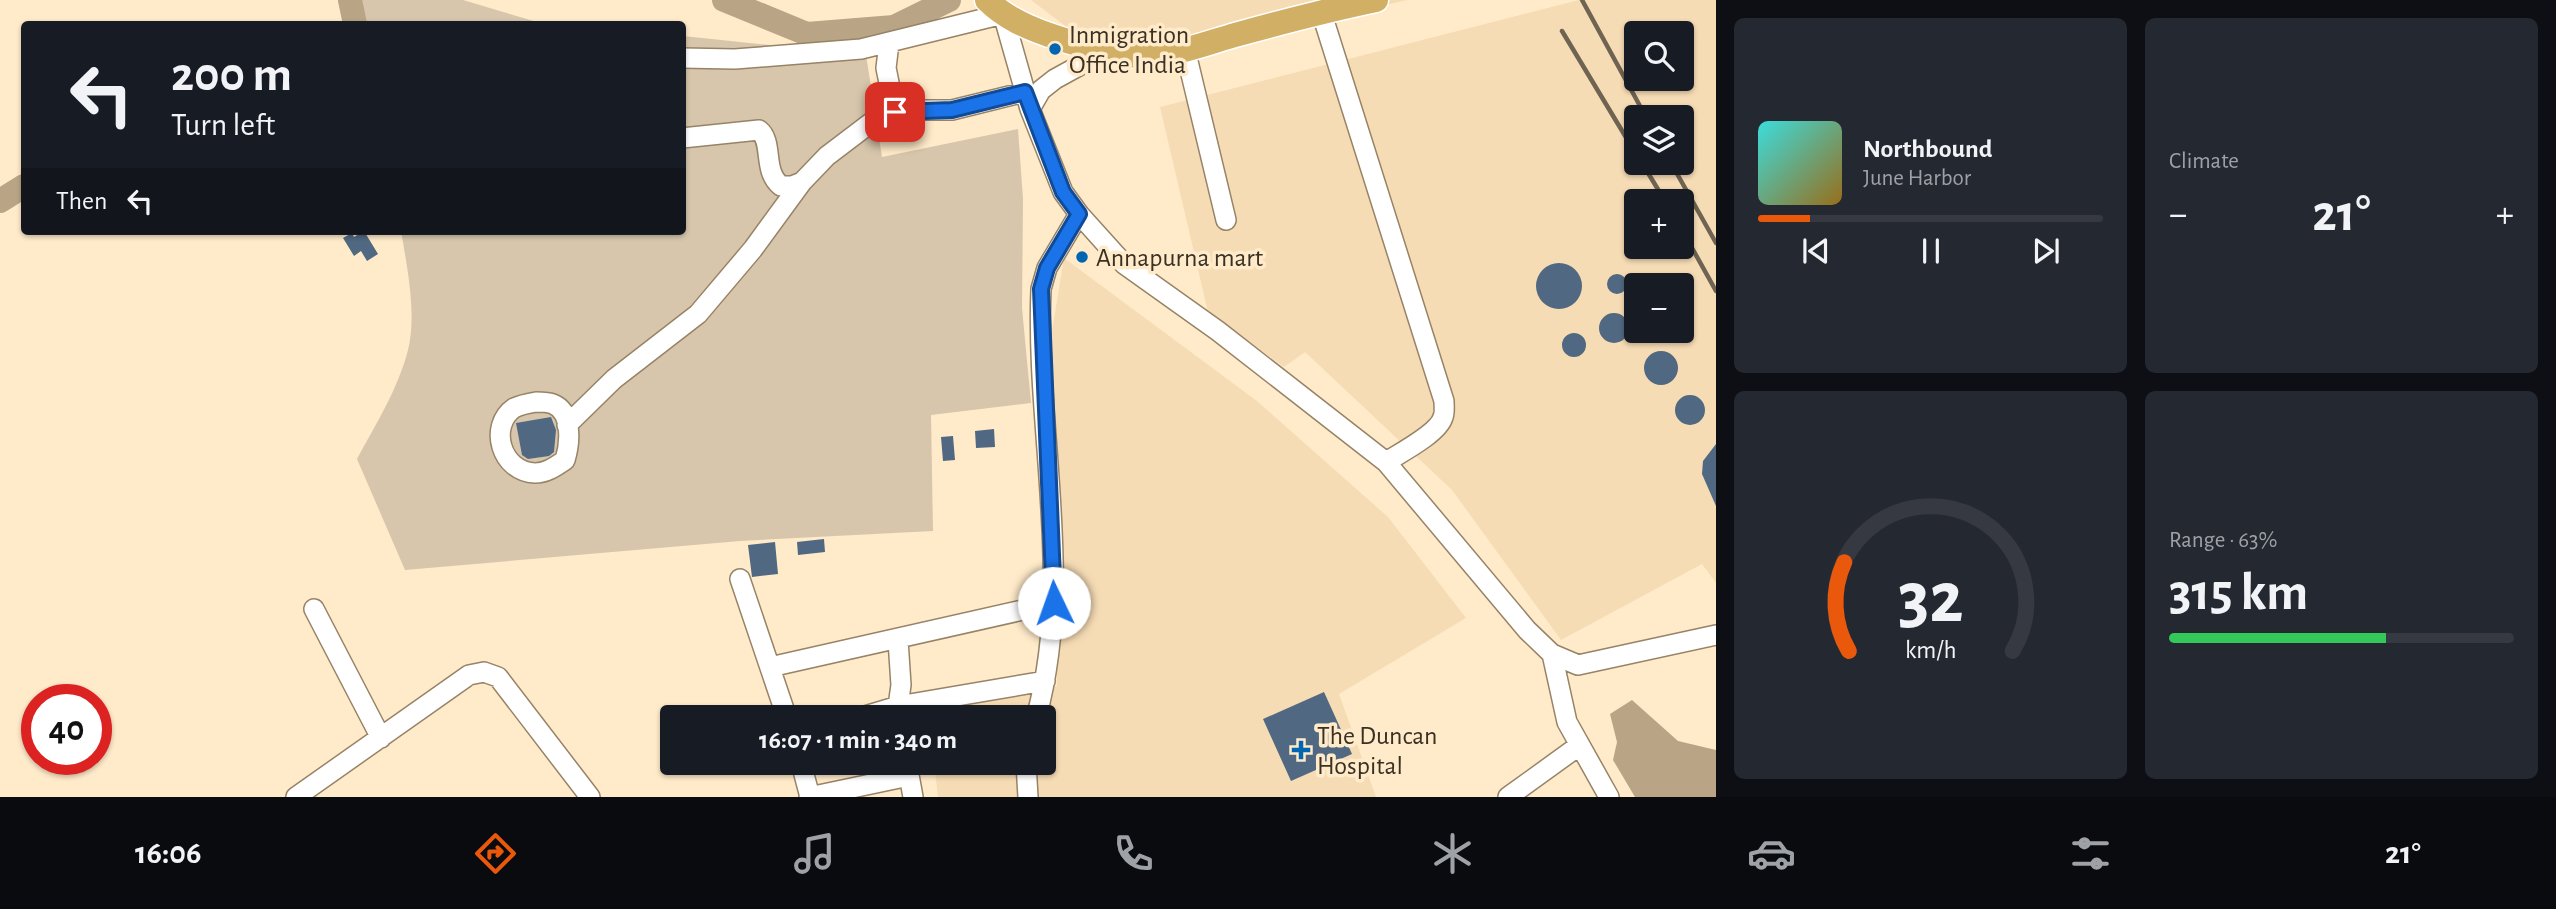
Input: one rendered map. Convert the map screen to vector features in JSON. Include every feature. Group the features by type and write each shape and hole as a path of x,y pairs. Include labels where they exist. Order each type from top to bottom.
{"main road":[{"path":"996,4 1026,27 1106,51 1147,56 1185,50 1321,11 1376,0"}],"street":[{"path":"686,58 734,59 861,49 889,43 996,4 1063,192 1079,214 1124,264 1218,331 1386,462 1527,630 1552,654 1578,665 1716,635"},
{"path":"1321,11 1444,401 1444,417 1433,432 1386,462"},
{"path":"889,43 886,68 895,112"},
{"path":"1185,50 1226,220"},
{"path":"567,425 614,379 698,314 753,249 802,181 854,133 881,115 895,112 952,110 1028,100 1106,51"},
{"path":"686,138 759,130 765,136 770,171 777,184 792,186 802,181"},
{"path":"1039,705 1045,681 1054,603 1041,289 1047,268 1079,214"},
{"path":"740,579 783,705"},
{"path":"770,667 1054,603"},
{"path":"314,609 381,738"},
{"path":"898,640 900,705"},
{"path":"1552,654 1567,722 1609,797"},
{"path":"296,797 469,675 484,672 498,677 590,797"},
{"path":"932,705 1045,681"},
{"path":"1508,797 1580,745"},
{"path":"804,775 810,797 887,775"},
{"path":"909,775 913,797"},
{"path":"1027,775 1028,797"}],"shaded area":[{"path":"361,0 463,0 534,21 364,21"},
{"path":"1031,0 1407,0 1159,59 1110,60"},
{"path":"1579,0 1716,0 1716,583 1702,564 1561,640 1452,490 1305,352 1284,367 1208,312 1160,107"},
{"path":"686,36 866,55 882,157 1018,129 1023,199 1022,308 1031,403 931,415 933,531 740,541 405,570 357,459 392,392 408,350 412,322 402,235 686,235"},
{"path":"1064,258 1257,401 1388,517 1466,618 1339,694 1376,797 938,797 935,775 1056,775 1056,705 950,705 1057,686 1050,343"},
{"path":"1632,700 1678,741 1716,750 1716,797 1635,797 1613,760 1617,742 1610,714"}],"building":[{"path":"348,235 366,235 378,254 367,261 361,251 354,256 343,238"},
{"path":"1559,263 1576,269 1582,286 1576,303 1559,309 1542,303 1536,286 1542,269"},
{"path":"1613,275 1624,277 1624,291 1613,293 1608,288 1608,280"},
{"path":"1608,314 1620,314 1624,318 1624,338 1620,342 1608,342 1600,334 1600,322"},
{"path":"1574,333 1582,337 1586,345 1582,353 1574,357 1566,353 1562,345 1566,337"},
{"path":"1661,351 1673,356 1678,368 1673,380 1661,385 1649,380 1644,368 1649,356"},
{"path":"1690,395 1696,396 1704,404 1704,416 1696,424 1690,425 1684,424 1676,416 1675,410 1676,404 1684,396"},
{"path":"551,417 556,430 554,452 549,456 528,459 522,455 516,423"},
{"path":"994,429 995,447 976,448 975,431"},
{"path":"953,436 955,460 943,461 941,437"},
{"path":"1716,444 1716,506 1702,474 1703,461"},
{"path":"824,539 825,552 798,555 797,542"},
{"path":"775,542 778,574 752,577 748,545"},
{"path":"1324,692 1352,754 1291,781 1263,719"}],"waterway":[{"path":"350,0 354,21"},
{"path":"724,0 807,34 894,27 949,0"},
{"path":"0,201 21,188"}],"railway":[{"path":"1582,0 1639,105"},
{"path":"1562,31 1624,134"},
{"path":"1649,175 1658,189"},
{"path":"1678,175 1716,243"},
{"path":"1694,252 1716,291"}],"place":[{"name":"Inmigration Office India","path":"1055,49"},
{"name":"Annapurna mart","path":"1082,257"},
{"name":"The Duncan Hospital","path":"1301,750"}],"route":[{"path":"895,112 952,110 1025,92 1063,192 1079,214 1047,268 1041,289 1054,603"}]}
